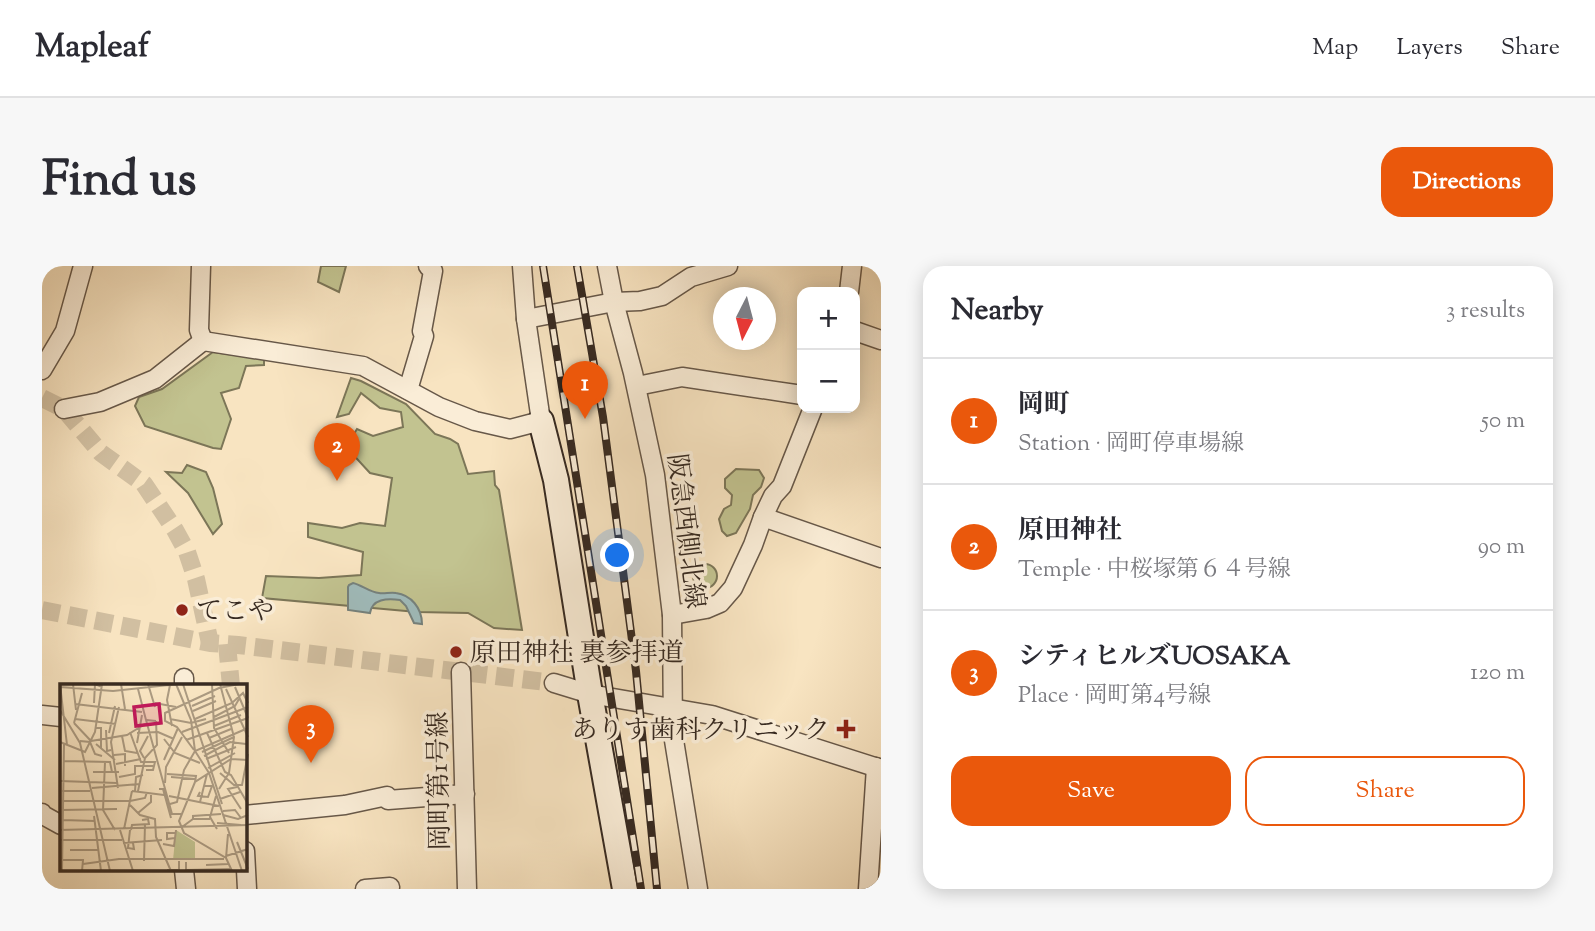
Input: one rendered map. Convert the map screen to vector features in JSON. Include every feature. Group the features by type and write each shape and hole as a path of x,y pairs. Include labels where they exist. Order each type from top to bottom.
{"main road":[{"path":"541,421 556,480 625,889"}],"street":[{"path":"42,370 65,331 83,266"},
{"path":"201,266 199,330 203,341"},
{"path":"408,390 424,336 422,331 432,271 428,266"},
{"path":"64,409 100,402 155,379 203,341 363,366 439,407 475,421 510,429 541,421 526,319 522,266"},
{"name":"阪急西側北線","path":"607,266 637,386 655,475 673,615 673,734 698,889"},
{"path":"526,319 662,296 691,277 728,266"},
{"path":"850,287 852,266"},
{"path":"860,333 881,340"},
{"path":"637,386 682,377 797,394"},
{"path":"673,615 706,609 720,603 733,589 753,545 762,517 773,496 782,486 811,413"},
{"path":"762,517 881,558"},
{"name":"岡町第1号線","path":"461,672 467,889"},
{"path":"555,683 590,694 712,715 878,768 868,889"},
{"path":"42,715 60,717"},
{"path":"247,816 345,805 387,796 388,800 465,794"},
{"path":"42,815 60,824"},
{"path":"365,889 390,887"}],"green space":[{"path":"321,266 346,266 339,292 318,282"},
{"path":"213,352 264,359 264,365 246,366 239,388 221,393 231,419 221,449 145,426 135,406 139,397 162,389"},
{"path":"351,378 406,404 435,434 458,444 468,474 494,471 522,630 494,628 468,613 417,612 262,598 266,576 319,578 361,575 363,552 308,537 308,523 342,528 360,523 385,526 392,478 370,473 346,447 357,429 373,436 403,427 401,412 380,408 361,393 349,414 337,417"},
{"path":"187,465 206,472 213,488 222,524 213,534 188,493 166,472 182,473"},
{"path":"736,469 759,470 764,478 736,533 727,536 722,531 719,519 724,509 731,505 732,495 725,488 725,479"},
{"path":"705,564 714,567 717,576 714,585 705,588 696,585 693,576 696,567"}],"water":[{"path":"353,583 375,592 406,596 418,608 422,624 414,623 400,600 381,600 371,608 370,613 348,610 348,587"}],"tunnel":[{"path":"42,398 64,409 101,453 144,484 187,552 196,579 210,643"},
{"path":"42,610 210,643 554,683"},
{"path":"227,644 231,684"}],"railway":[{"path":"543,266 641,889"},
{"path":"577,266 603,417 636,671 657,889"}],"place":[{"name":"岡町","path":"585,419"},
{"name":"原田神社","path":"337,481"},
{"name":"てこや","path":"182,610"},
{"name":"原田神社 裏参拝道","path":"456,652"},
{"name":"ありす歯科クリニック","path":"846,729"},
{"name":"シティヒルズUOSAKA","path":"311,763"}]}
